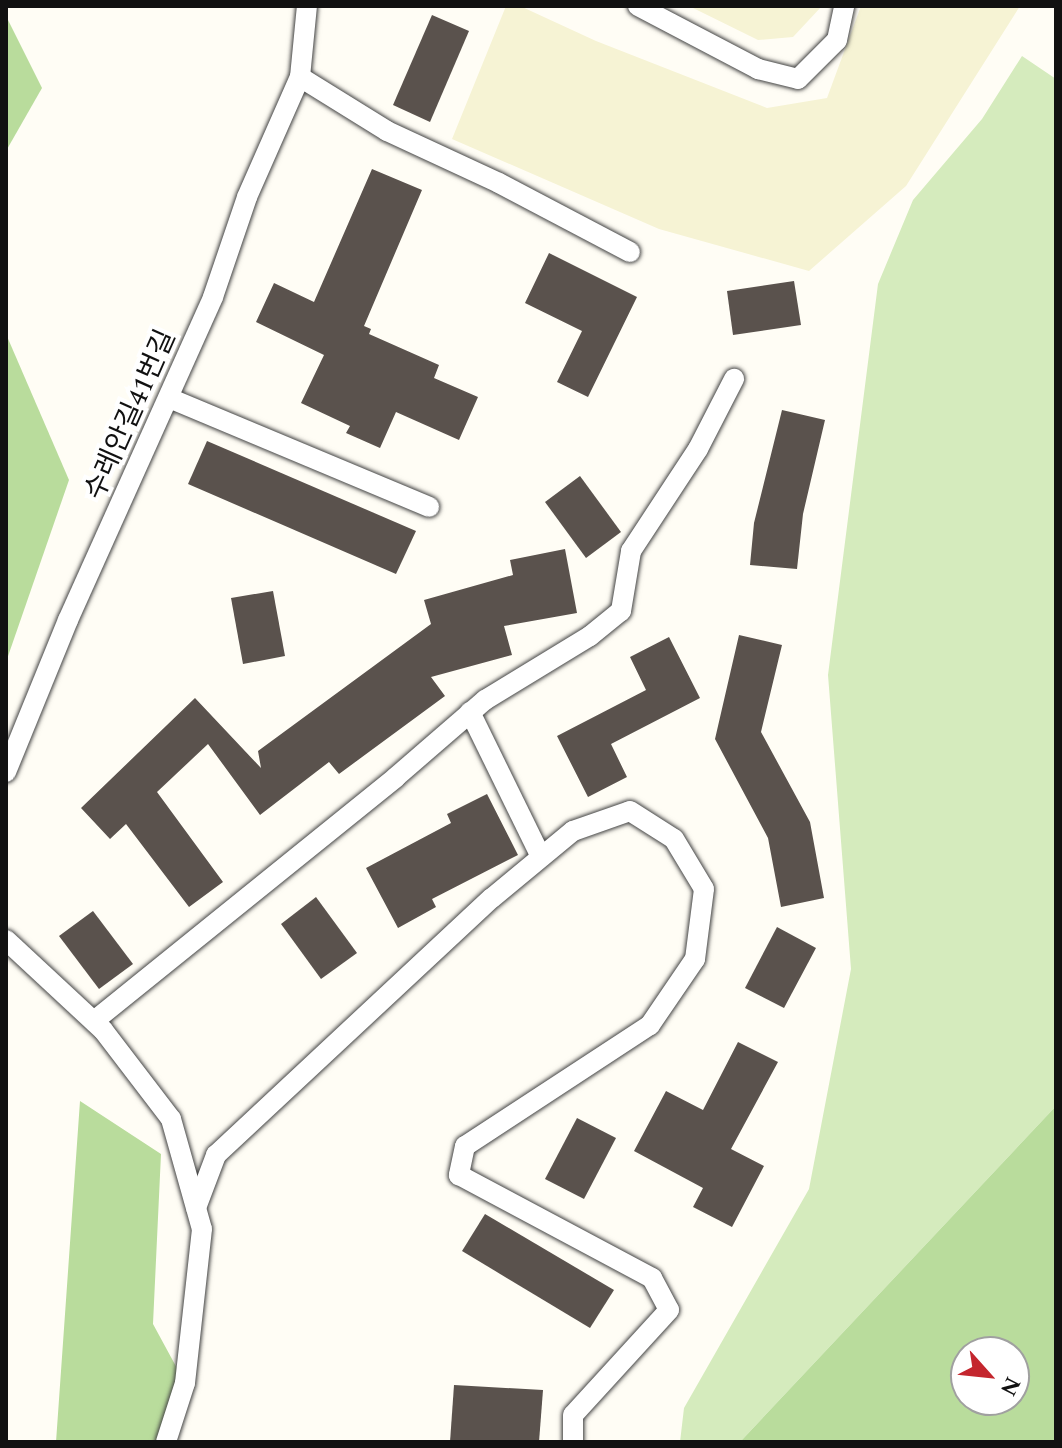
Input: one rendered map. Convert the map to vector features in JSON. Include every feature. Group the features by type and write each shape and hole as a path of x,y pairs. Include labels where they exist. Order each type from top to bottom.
{"lane":[{"name":"수레안길41번길","path":"6,772 68,620 213,297 247,197 300,77 307,6"},
{"path":"638,6 758,69 798,79 837,40 844,6"},
{"path":"300,77 387,131 499,183 630,252"},
{"path":"94,1021 396,777 470,712 590,636 621,611 631,551 698,449 734,379"},
{"path":"169,398 429,507"},
{"path":"470,712 541,857"},
{"path":"196,1208 216,1155 480,909 573,831 630,811 674,839 704,889 695,959 650,1025 465,1146 459,1175 652,1278 669,1310 573,1415 573,1442"},
{"path":"6,940 94,1021 171,1119 202,1229 185,1383 166,1442"}],"shaded area":[{"path":"506,6 520,6 596,41 767,108 827,98 861,6 1020,6 906,186 809,271 659,229 452,139"},
{"path":"689,6 822,6 793,37 758,40"}],"green space":[{"path":"6,16 42,88 6,151"},
{"path":"1022,56 1056,79 1056,1106 740,1442 680,1442 684,1408 809,1189 851,969 828,675 878,284 913,200 982,119"},
{"path":"6,334 69,480 6,662"},
{"path":"80,1101 161,1154 153,1324 185,1383 164,1442 56,1442"},
{"path":"1056,1106 1056,1442 740,1442"}],"building":[{"path":"432,15 469,31 430,122 393,105"},
{"path":"372,169 422,190 364,326 371,329 369,334 439,365 434,378 478,397 459,440 396,412 380,448 346,433 350,426 301,403 324,355 256,322 274,283 314,302"},
{"path":"549,253 637,297 588,397 557,382 582,331 525,303"},
{"path":"794,281 801,325 733,335 727,291"},
{"path":"782,410 825,420 803,514 797,569 750,565 754,523"},
{"path":"207,441 416,531 396,574 188,484"},
{"path":"580,476 621,532 586,558 545,502"},
{"path":"565,549 577,613 504,626 512,655 431,677 445,696 339,774 329,762 260,815 208,744 157,792 223,882 189,907 126,824 110,839 81,808 195,698 261,768 258,751 431,624 424,600 513,575 510,560"},
{"path":"273,591 285,656 243,664 231,598"},
{"path":"739,635 782,645 761,732 810,822 824,898 781,907 768,838 715,739"},
{"path":"669,637 700,698 611,744 627,777 588,797 557,736 646,690 630,657"},
{"path":"487,794 518,855 432,899 436,907 398,928 366,868 451,823 447,814"},
{"path":"316,897 357,953 321,979 281,924"},
{"path":"93,911 133,964 99,989 59,936"},
{"path":"777,927 816,948 784,1008 745,988"},
{"path":"738,1042 778,1062 731,1149 764,1166 732,1227 693,1207 703,1188 634,1151 666,1091 703,1110"},
{"path":"577,1118 616,1138 584,1199 545,1179"},
{"path":"485,1214 614,1290 590,1328 462,1251"},
{"path":"454,1385 543,1390 539,1442 450,1442"}]}
